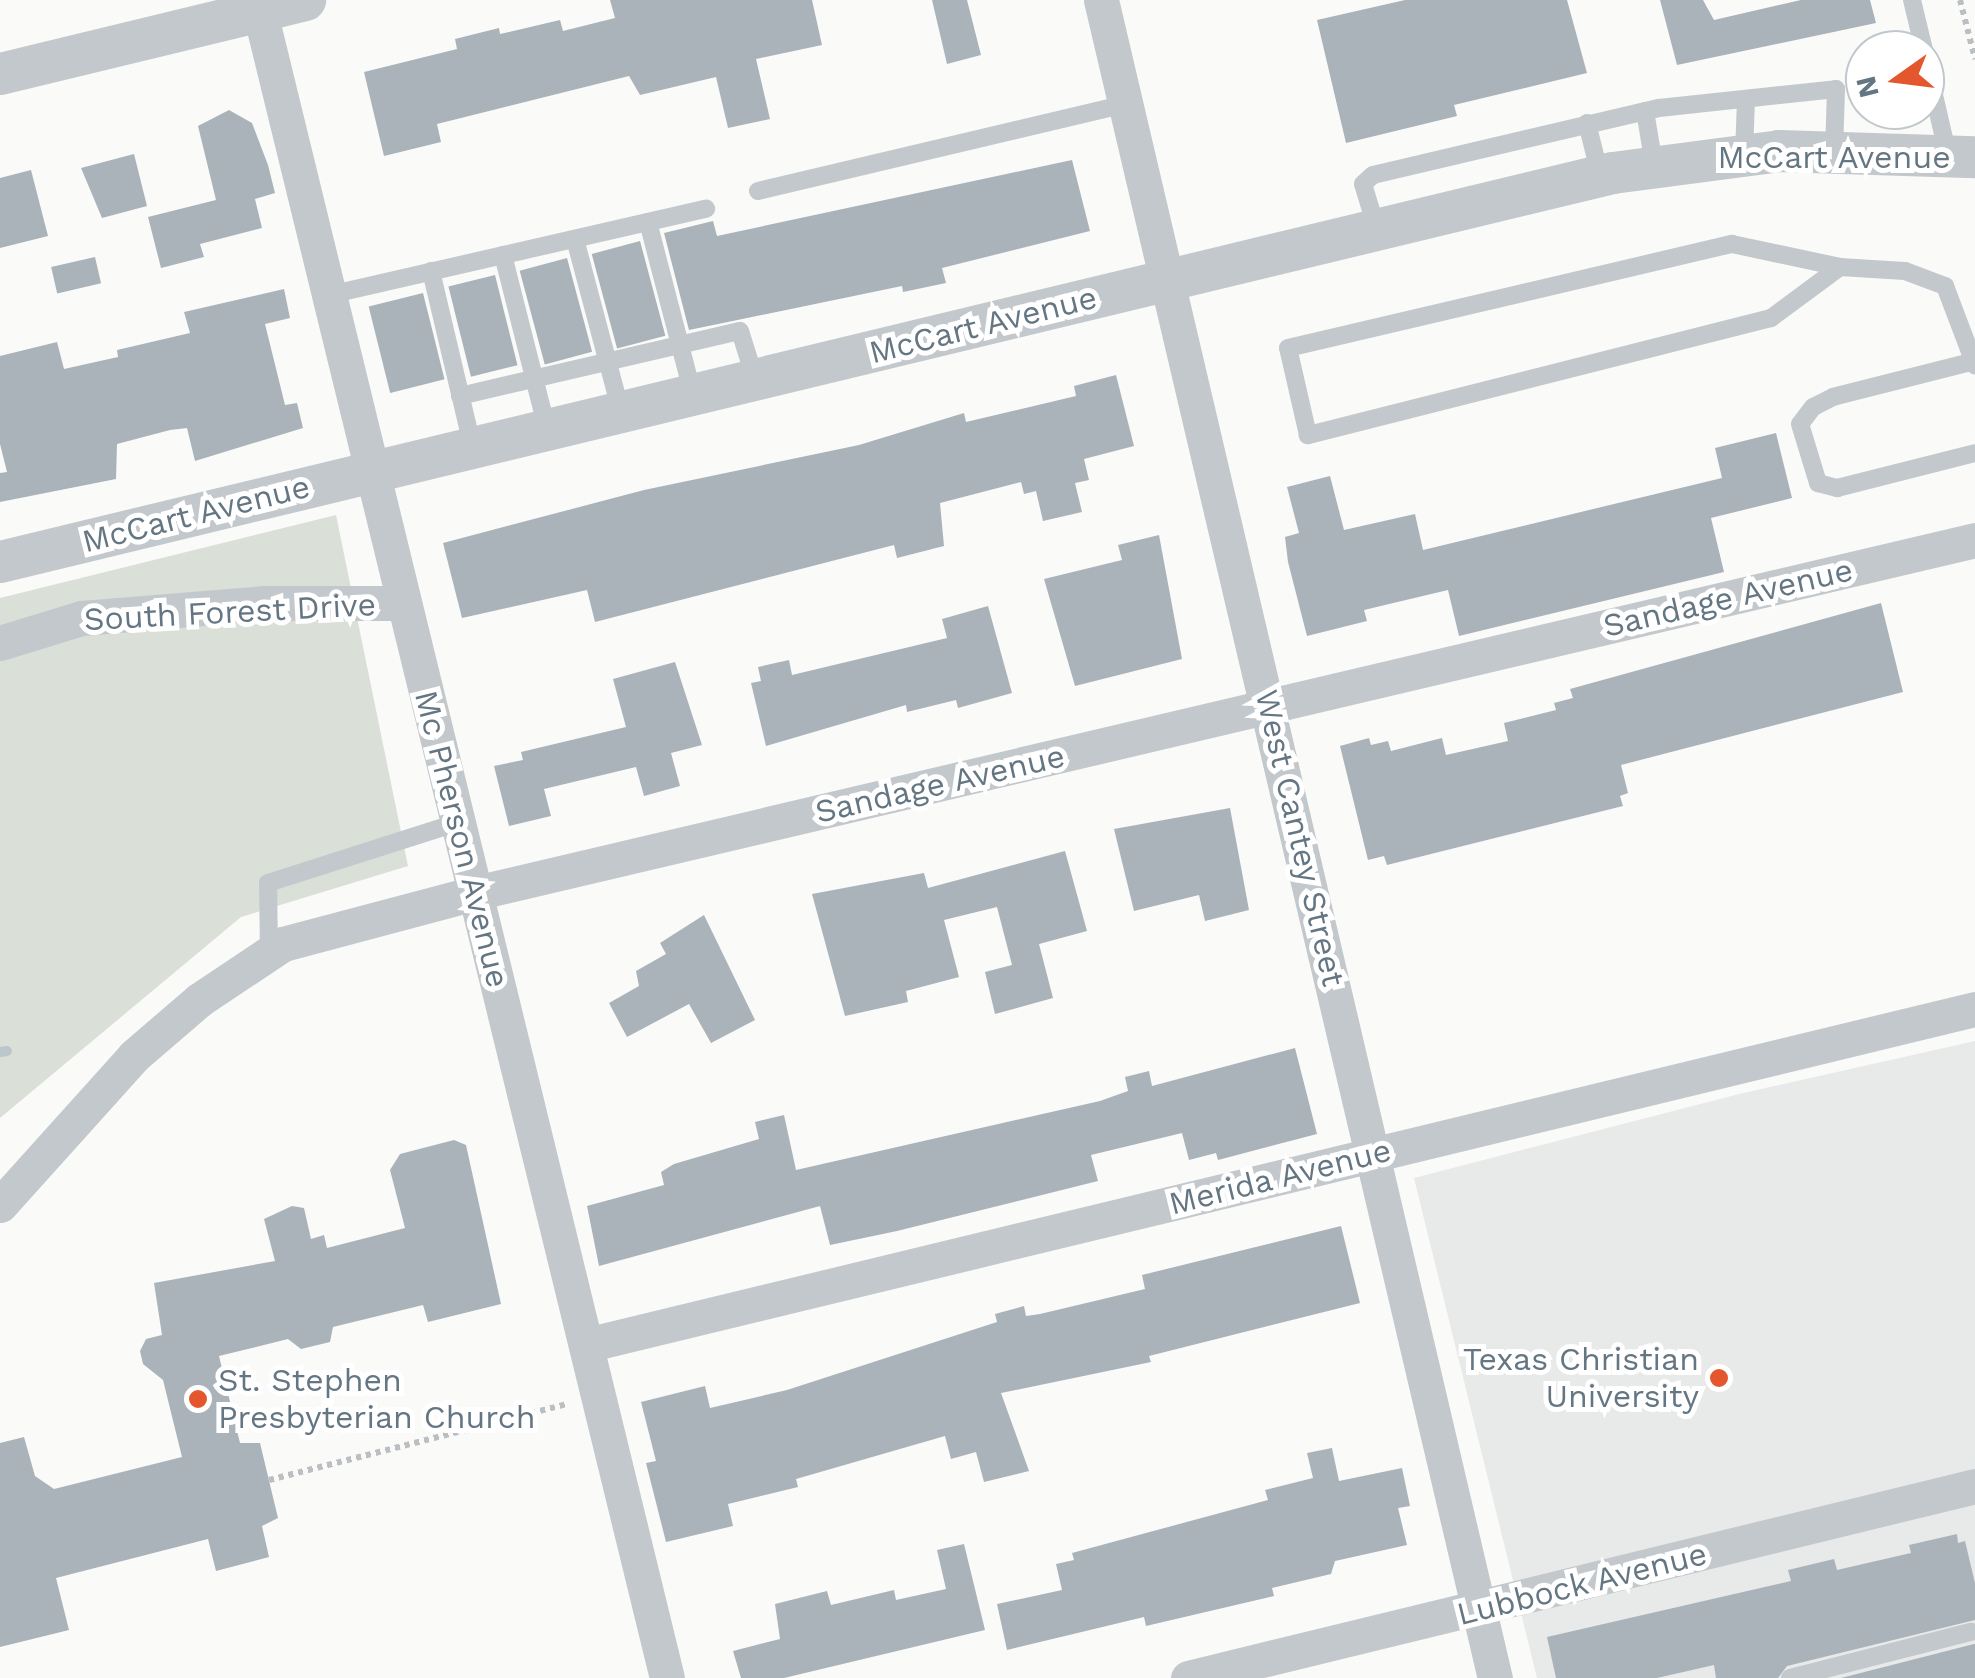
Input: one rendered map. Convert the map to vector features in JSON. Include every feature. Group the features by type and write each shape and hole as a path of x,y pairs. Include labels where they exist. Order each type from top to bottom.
{"street":[{"path":"0,74 258,6 306,0"},
{"name":"West Cantey Street","path":"1101,0 1495,1678"},
{"name":"Mc Pherson Avenue","path":"258,6 667,1678"},
{"name":"McCart Avenue","path":"0,562 1600,176 1744,154 1961,156"},
{"name":"Sandage Avenue","path":"0,1206 134,1056 199,1000 269,954 356,922 1975,540"},
{"name":"South Forest Drive","path":"0,643 82,618 265,603 404,603"},
{"name":"Merida Avenue","path":"586,1345 1975,1009"},
{"name":"Lubbock Avenue","path":"1188,1678 1975,1486"}],"lane":[{"path":"1912,0 1919,30"},
{"path":"1377,230 1363,184 1373,175 1645,110 1836,89 1834,152"},
{"path":"1744,154 1746,99"},
{"path":"758,191 1126,104"},
{"path":"1645,110 1654,165"},
{"path":"1945,111 1961,156"},
{"path":"1587,122 1600,176"},
{"path":"329,295 706,209"},
{"path":"648,222 693,395"},
{"path":"575,239 621,412"},
{"path":"1840,266 1770,318 1308,435 1288,348 1732,244 1840,266 1904,272 1945,286 1971,337 1975,362 1834,397 1812,407 1800,424 1818,484 1837,488 1975,453"},
{"path":"504,255 548,430"},
{"path":"431,271 473,448"},
{"path":"460,396 740,332 756,380"},
{"path":"269,954 268,883 459,822"},
{"path":"1790,1678 1971,1632"}],"path":[{"path":"1960,0 1975,59"},
{"path":"269,1480 598,1397"}],"shaded area":[{"path":"336,515 408,866 241,917 0,1118 0,598"},
{"name":"Texas Christian University","path":"1975,1041 1975,1678 1537,1678 1414,1178 1739,1094"}],"building":[{"path":"610,0 812,0 822,45 756,59 770,119 728,128 716,77 640,95 629,76 437,124 441,142 384,156 364,72 457,49 455,39 499,28 500,34 560,20 563,31 615,18"},
{"path":"932,0 967,0 981,55 947,64"},
{"path":"1405,0 1567,0 1587,73 1454,105 1457,116 1346,143 1317,20"},
{"path":"1660,0 1703,0 1714,20 1801,0 1870,0 1876,23 1677,65"},
{"path":"229,110 252,123 268,165 275,193 255,199 262,228 200,244 204,257 161,268 148,217 216,200 198,126"},
{"path":"134,154 147,206 102,218 81,168"},
{"path":"1072,160 1090,231 942,268 946,283 903,292 902,286 689,330 664,233 713,221 717,236"},
{"path":"31,170 48,236 0,248 0,178"},
{"path":"640,241 665,336 617,349 592,254"},
{"path":"95,257 101,283 57,293 51,267"},
{"path":"567,258 592,352 545,364 520,271"},
{"path":"495,275 517,365 471,377 448,287"},
{"path":"284,289 290,318 265,324 285,405 297,403 303,428 195,461 187,428 170,430 117,444 116,479 0,502 0,473 7,472 0,444 0,356 57,342 64,369 118,357 117,350 190,333 184,312"},
{"path":"423,293 445,379 390,393 369,307"},
{"path":"1116,375 1134,446 1084,459 1089,480 1075,483 1082,512 1043,521 1036,491 1024,494 1021,482 940,503 944,546 897,558 894,545 595,622 587,590 462,618 443,543 644,490 859,445 964,413 966,422 1076,396 1074,386"},
{"path":"1776,433 1792,498 1711,518 1724,572 1459,636 1448,590 1364,610 1367,621 1307,636 1288,562 1285,537 1299,533 1287,487 1330,476 1344,530 1415,514 1423,550 1722,478 1715,448"},
{"path":"1159,535 1182,659 1075,686 1044,579 1122,560 1118,545"},
{"path":"1881,603 1903,692 1621,765 1628,793 1620,796 1623,806 1387,865 1384,856 1368,860 1340,746 1369,738 1371,745 1388,741 1391,751 1442,738 1446,755 1508,741 1504,723 1556,710 1554,703 1573,698 1570,689"},
{"path":"988,606 1012,693 958,708 956,700 907,712 906,705 766,746 751,683 761,681 758,667 789,660 792,675 947,638 942,619"},
{"path":"675,662 702,745 671,753 680,786 644,796 636,767 544,789 551,816 509,826 494,766 523,760 521,752 626,727 613,679"},
{"path":"1230,808 1249,910 1205,921 1199,895 1134,911 1114,829"},
{"path":"1065,851 1087,931 1039,944 1053,998 995,1014 985,972 1012,965 997,907 944,920 959,977 906,991 908,1002 845,1016 812,894 924,873 928,888"},
{"path":"704,915 755,1020 711,1043 689,1004 627,1037 609,1003 639,986 636,971 666,954 660,943"},
{"path":"1295,1048 1317,1134 1218,1160 1216,1153 1189,1160 1182,1133 1091,1155 1098,1181 897,1231 830,1245 820,1206 599,1266 587,1206 664,1185 661,1172 674,1164 759,1139 755,1122 784,1115 796,1170 1100,1101 1128,1091 1125,1077 1149,1071 1152,1086"},
{"name":"St. Stephen Presbyterian Church","path":"454,1140 466,1145 501,1304 428,1322 423,1305 333,1327 330,1342 301,1349 288,1339 219,1356 240,1443 260,1443 278,1518 262,1526 269,1557 216,1571 208,1539 56,1578 69,1630 0,1647 0,1443 24,1437 35,1476 54,1489 182,1457 163,1380 143,1364 140,1351 146,1339 162,1335 154,1283 275,1261 264,1219 292,1206 304,1208 311,1239 324,1235 327,1248 405,1228 390,1170 400,1154"},
{"path":"1341,1226 1360,1303 1149,1356 1151,1362 1001,1393 1029,1471 984,1482 976,1452 951,1459 945,1436 796,1479 798,1487 728,1504 733,1526 666,1542 646,1463 656,1461 641,1402 705,1386 710,1408 787,1390 997,1322 995,1314 1024,1306 1026,1316 1040,1314 1145,1289 1142,1275"},
{"path":"1332,1448 1339,1481 1402,1468 1410,1506 1398,1508 1407,1545 1335,1561 1331,1574 1272,1588 1274,1596 1146,1626 1144,1617 1007,1650 997,1604 1062,1590 1056,1564 1074,1560 1072,1553 1268,1500 1265,1490 1313,1478 1307,1453"},
{"path":"1957,1534 1958,1543 1965,1541 1975,1583 1975,1620 1787,1666 1778,1678 1716,1678 1714,1665 1657,1678 1556,1678 1547,1637 1791,1581 1788,1570 1834,1559 1837,1570 1911,1553 1909,1545"},
{"path":"964,1544 985,1630 784,1678 741,1678 733,1651 780,1639 775,1604 827,1591 831,1605 894,1590 896,1600 946,1589 937,1550"},
{"path":"1974,1644 1975,1678 1841,1678"}],"waterway":[{"path":"0,1052 7,1051"}],"place":[{"name":"Texas Christian University","path":"1719,1378"},
{"name":"St. Stephen Presbyterian Church","path":"198,1399"}]}
